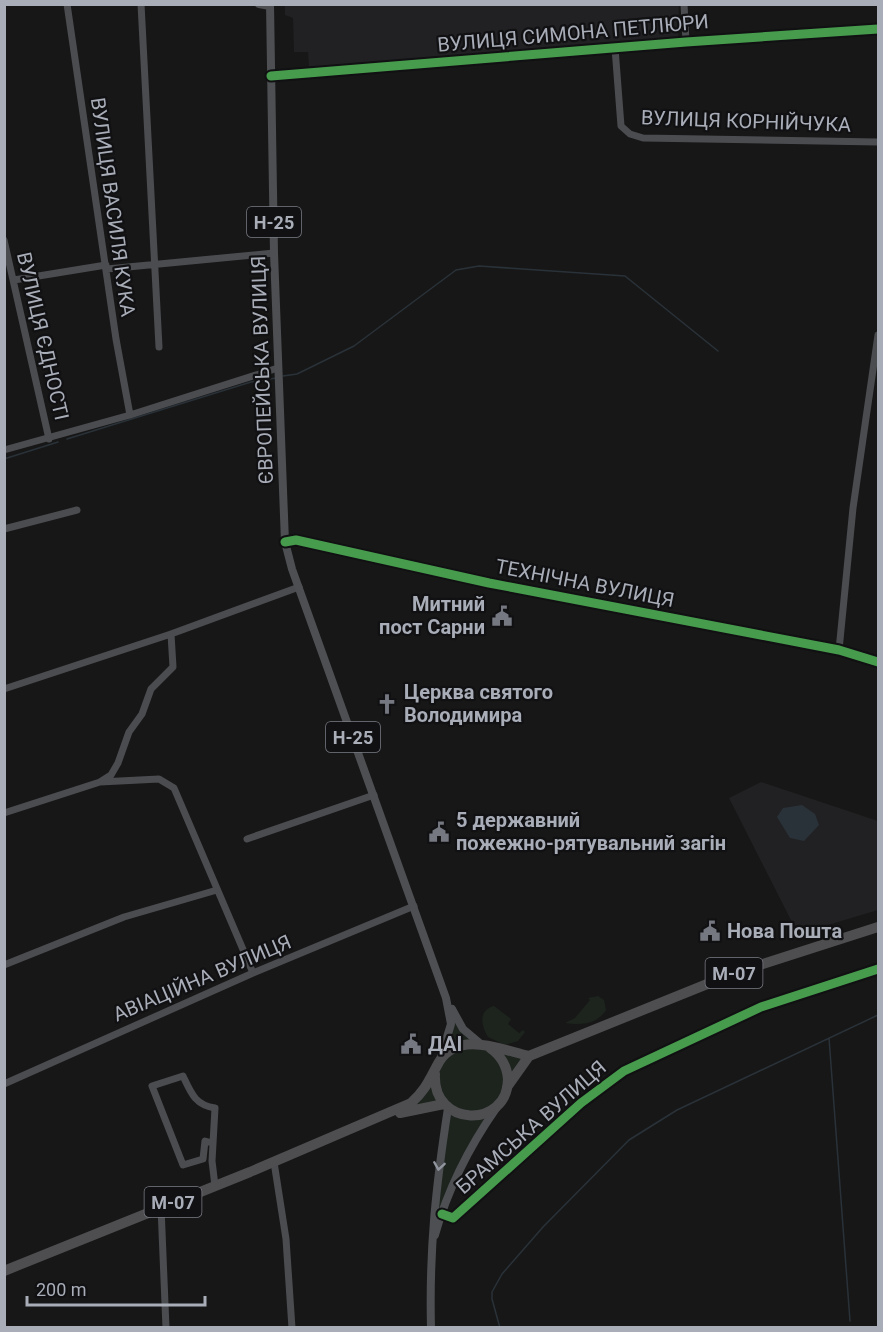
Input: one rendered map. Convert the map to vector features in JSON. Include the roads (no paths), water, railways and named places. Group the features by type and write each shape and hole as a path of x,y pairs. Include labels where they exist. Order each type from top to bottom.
{"highway":[{"name":"М-07","path":"530,1056 732,974 879,927"},
{"path":"435,1073 435,1087 446,1106 471,1116 488,1112 501,1101 507,1088 530,1056 485,1046 460,1045 447,1052 440,1061"},
{"name":"Н-25","path":"485,1046 498,1055 506,1068 507,1088"},
{"name":"М-07","path":"4,1271 383,1116 419,1096 435,1073 440,1061"},
{"name":"М-07","path":"383,1116 446,1106"}],"main road":[{"name":"Н-25","path":"259,4 270,5"},
{"name":"ЄВРОПЕЙСЬКА ВУЛИЦЯ","path":"270,5 274,254 285,542 446,998 451,1024 440,1061"},
{"name":"ЄВРОПЕЙСЬКА ВУЛИЦЯ","path":"446,998 463,1029 485,1046"},
{"path":"429,1265 442,1214 462,1164 501,1101"},
{"path":"431,1328 429,1265 434,1194 446,1106"}],"street":[{"name":"ВУЛИЦЯ ВАСИЛЯ КУКА","path":"67,4 116,339 130,415"},
{"path":"141,4 159,347"},
{"path":"684,4 686,42"},
{"name":"ВУЛИЦЯ СИМОНА ПЕТЛЮРИ","path":"271,76 686,42 879,29"},
{"name":"ВУЛИЦЯ КОРНІЙЧУКА","path":"615,48 621,126 630,134 643,138 879,142"},
{"name":"ВУЛИЦЯ ЄДНОСТІ","path":"4,240 49,439"},
{"path":"14,280 107,267 154,266 274,254"},
{"path":"839,650 853,508 879,334"},
{"path":"4,450 278,373"},
{"path":"4,530 77,510"},
{"name":"ТЕХНІЧНА ВУЛИЦЯ","path":"285,542 296,540 489,584 839,650 879,662"},
{"path":"4,689 171,634 299,587"},
{"path":"4,813 100,782 111,775 118,763 129,732 142,714 151,689 173,667 171,634"},
{"path":"100,782 159,779 174,788 253,973"},
{"path":"247,839 374,795"},
{"path":"4,965 124,917 217,890"},
{"name":"АВІАЦІЙНА ВУЛИЦЯ","path":"4,1084 253,973 414,906"},
{"name":"БРАМСЬКА ВУЛИЦЯ","path":"442,1214 453,1218 581,1103 624,1071 761,1007 879,969"},
{"path":"212,1143 205,1141 203,1159 183,1165 153,1086 183,1076 195,1099 204,1106 215,1108 212,1143 215,1186"},
{"path":"274,1162 286,1239 292,1328"},
{"path":"161,1207 166,1328"}],"waterway":[{"path":"283,376 297,374 354,346 456,270 479,266 625,276 718,351"},
{"path":"67,439 251,382 276,378"},
{"path":"4,459 58,442"},
{"path":"500,1328 492,1292 502,1274 543,1227 629,1140 677,1110 878,1015"},
{"path":"829,1038 850,1321"}],"place":[{"name":"Митний пост Сарни","path":"502,616"},
{"name":"Церква святого Володимира","path":"387,704"},
{"name":"5 державний пожежно-рятувальний загін","path":"439,832"},
{"name":"Нова Пошта","path":"710,931"},
{"name":"ДАІ","path":"411,1044"}]}
